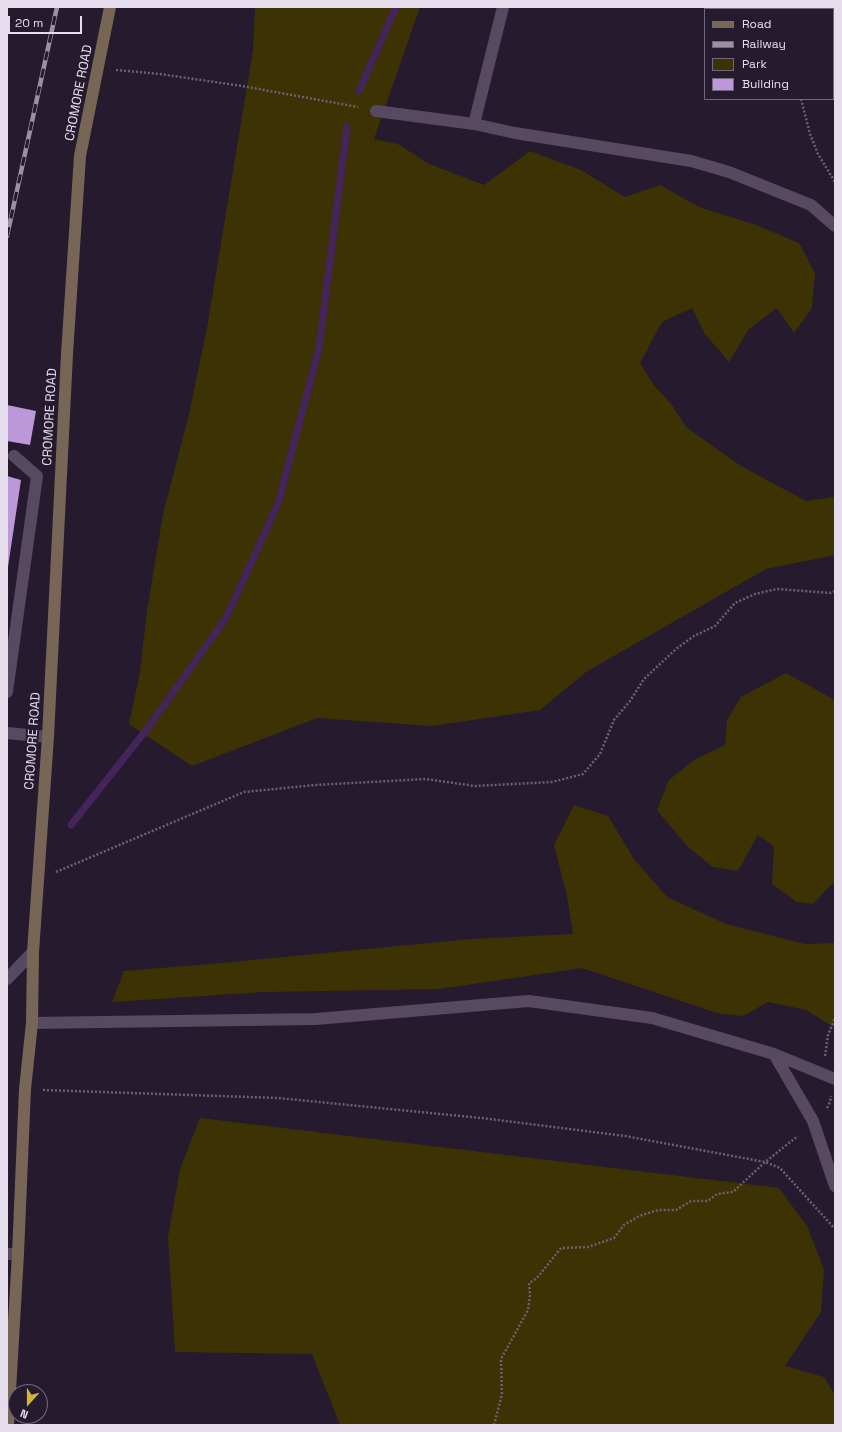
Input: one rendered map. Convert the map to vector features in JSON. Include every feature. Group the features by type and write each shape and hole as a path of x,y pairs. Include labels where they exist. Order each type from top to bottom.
{"main road":[{"name":"CROMORE ROAD","path":"33,952 40,832 48,737 67,354 80,156 110,7"},
{"path":"8,1425 13,1254 25,1090 32,1023 33,952"}],"street":[{"path":"474,124 503,7"},
{"path":"376,111 474,124 515,133 691,161 729,172 811,205 835,226"},
{"path":"7,692 38,476 14,456"},
{"path":"7,733 48,737"},
{"path":"7,979 33,952"},
{"path":"32,1023 316,1019 529,1000 652,1018 774,1054 835,1079"},
{"path":"774,1054 815,1126 834,1185"},
{"path":"834,1185 832,1176 835,1168"}],"path":[{"path":"97,68 160,74 242,86 376,111"},
{"path":"801,100 810,134 818,154 835,182"},
{"path":"38,879 244,792 315,785 426,780 483,786 552,782 583,774 600,754 614,720 630,701 644,679 694,636 715,626 735,603 755,594 777,589 831,593 835,591"},
{"path":"825,1060 828,1035 835,1018"},
{"path":"25,1090 278,1098 458,1116 625,1136 765,1162 780,1168 835,1229"},
{"path":"494,1425 502,1394 501,1360 528,1310 530,1295 529,1283 537,1278 561,1248 588,1248 614,1238 624,1225 638,1216 658,1210 676,1210 691,1201 708,1201 717,1194 733,1192 765,1162 796,1137 815,1126 830,1102 832,1095"}],"green space":[{"path":"255,7 420,7 374,139 398,144 429,164 484,185 530,151 581,170 625,197 660,185 699,207 756,225 799,243 815,273 812,308 794,333 777,308 749,329 729,362 705,334 692,308 662,322 640,363 653,384 672,405 686,427 741,466 806,501 835,497 835,555 766,569 586,672 540,710 432,726 317,718 192,766 129,724 140,672 147,611 163,514 188,418 207,328 253,50"},
{"path":"786,673 833,699 835,704 835,881 813,904 797,902 772,884 774,846 758,835 738,871 713,867 688,847 657,810 669,780 694,760 725,745 727,720 741,697"},
{"path":"574,805 608,816 634,859 667,897 726,924 805,944 835,943 835,1028 806,1010 768,1002 743,1016 717,1013 582,968 439,989 264,992 112,1002 124,971 471,939 573,934 567,896 554,845"},
{"path":"200,1118 779,1188 807,1226 824,1269 821,1312 785,1366 824,1377 835,1395 835,1425 340,1425 312,1354 175,1352 168,1237 180,1169"}],"building":[{"path":"7,405 36,411 30,445 7,441"},
{"path":"7,476 21,480 8,567 7,567"}],"waterway":[{"path":"359,91 396,7"},
{"path":"71,825 147,729 226,618 278,504 319,348 347,127"}],"railway":[{"path":"7,236 57,7"}]}
